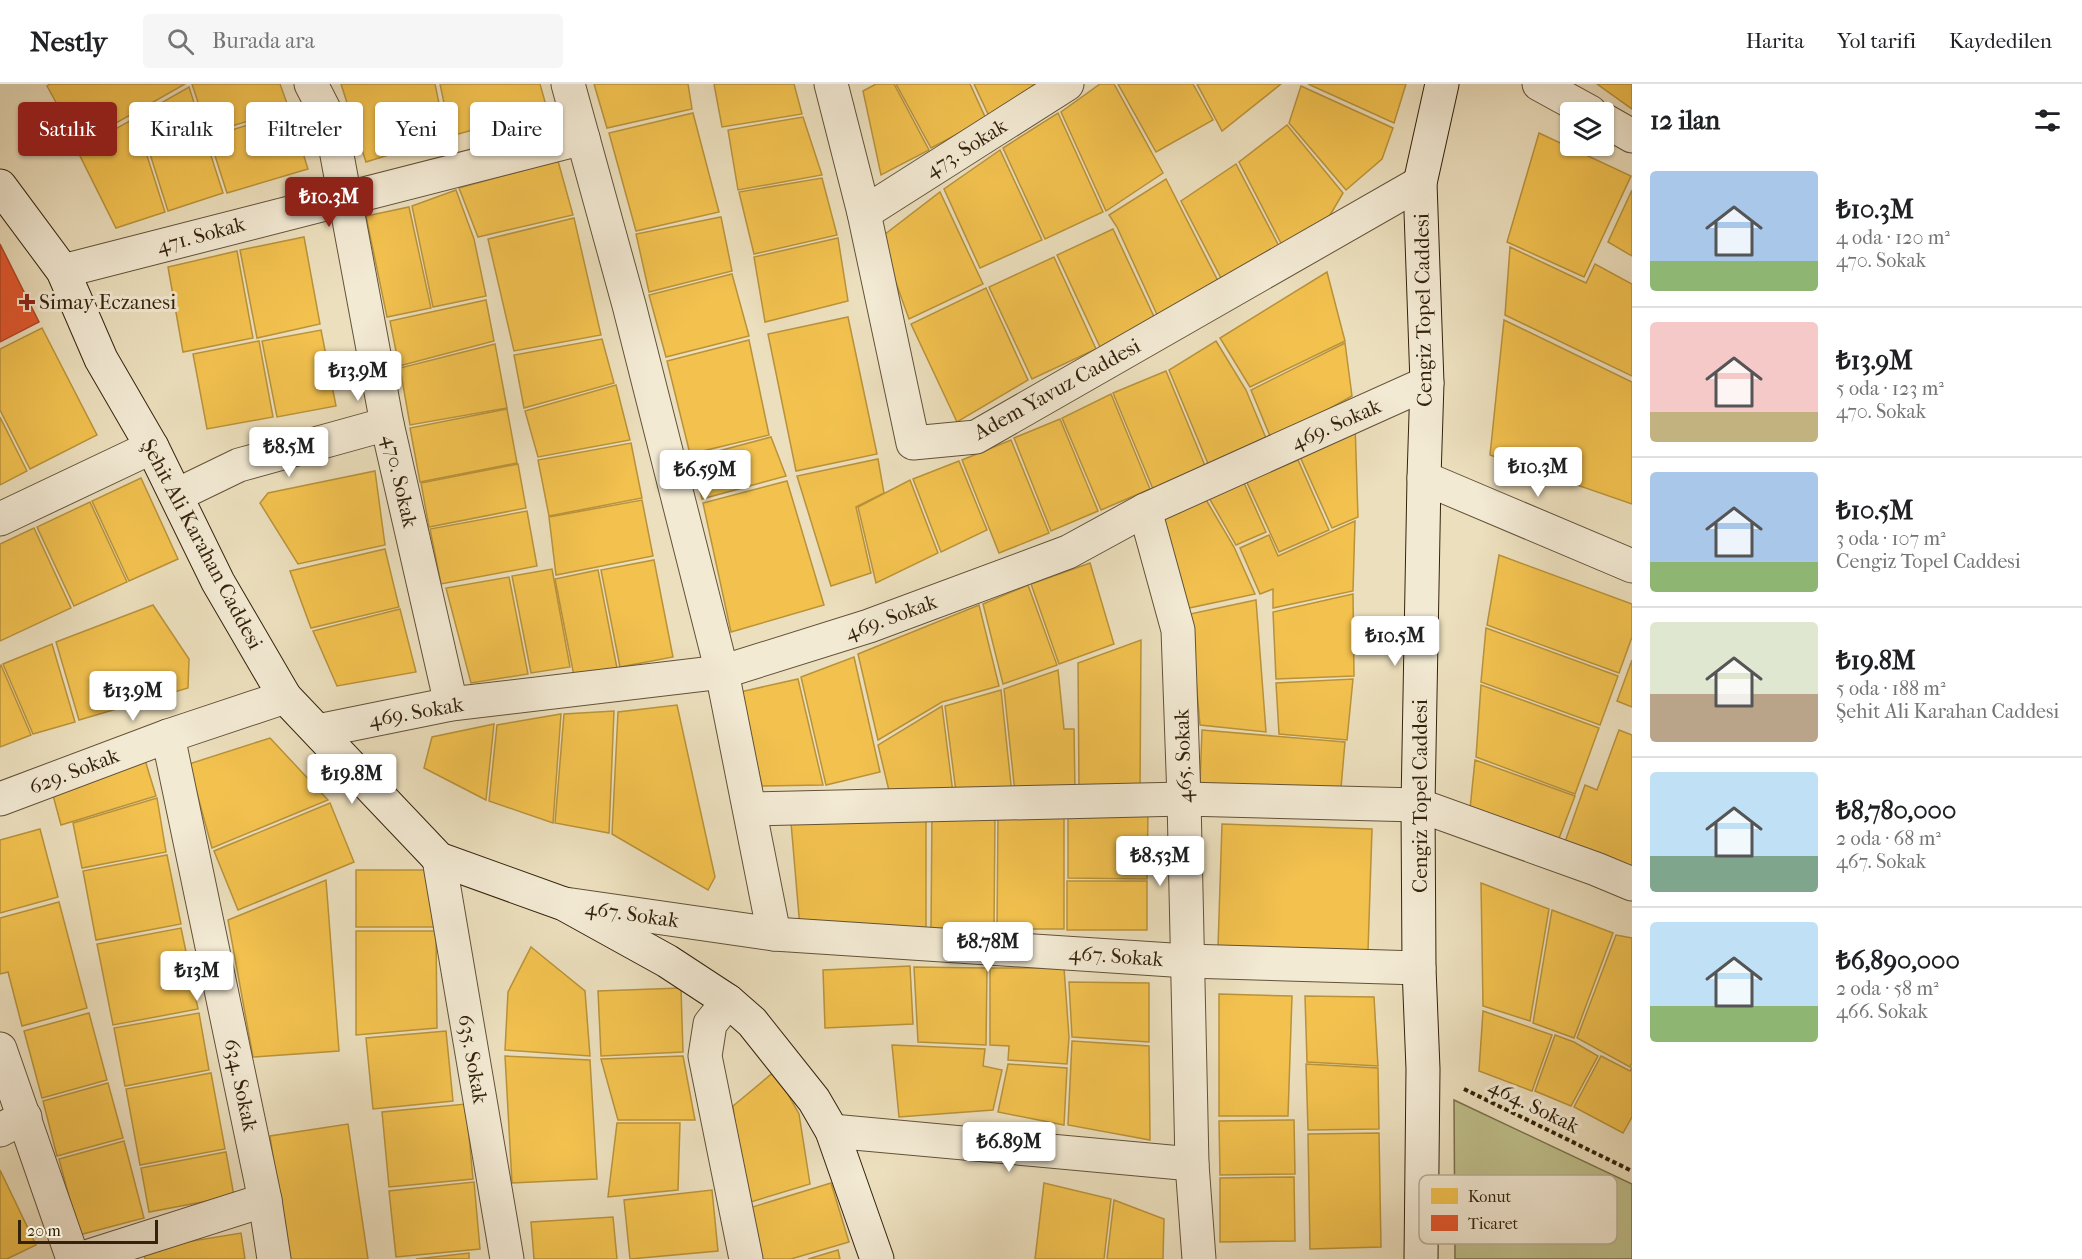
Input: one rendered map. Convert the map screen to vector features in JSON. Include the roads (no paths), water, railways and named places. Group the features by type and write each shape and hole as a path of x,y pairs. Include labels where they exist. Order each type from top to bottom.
{"street":[{"name":"470. Sokak","path":"311,84 332,123 387,424 451,704"},
{"path":"568,84 628,305 722,672 774,934"},
{"name":"Adem Yavuz Caddesi","path":"831,84 864,213 913,443 976,437 1420,183"},
{"name":"473. Sokak","path":"864,213 1067,84"},
{"name":"Cengiz Topel Caddesi","path":"1422,1175 1423,1069 1419,968 1418,805 1427,383 1420,183 1442,84"},
{"path":"1539,84 1572,102"},
{"path":"1614,126 1632,136"},
{"name":"471. Sokak","path":"63,271 583,138"},
{"name":"Şehit Ali Karahan Caddesi","path":"0,186 63,271 101,359 152,447 218,582 285,697 439,859 564,904 667,961 728,1001 752,1022 814,1100 832,1131 877,1259"},
{"name":"469. Sokak","path":"318,731 451,704 722,672 869,626 1068,552 1145,510 1427,383"},
{"path":"177,495 239,465 387,424"},
{"path":"0,519 152,447"},
{"path":"1424,478 1632,566"},
{"name":"465. Sokak","path":"1145,510 1178,630 1184,799 1191,1164 1198,1259"},
{"name":"629. Sokak","path":"0,799 168,736 285,697"},
{"name":"634. Sokak","path":"168,736 265,1200 274,1259"},
{"path":"750,809 1184,799 1418,805 1632,884"},
{"name":"635. Sokak","path":"439,859 507,1259"},
{"name":"467. Sokak","path":"564,904 774,934 1187,961 1419,968"},
{"path":"728,1001 710,1024 705,1056 746,1259"},
{"path":"0,1049 12,1123 73,1259"},
{"path":"832,1131 1191,1164"},
{"path":"81,1259 265,1200"},
{"name":"Cengiz Topel Caddesi","path":"1421,1244 1421,1259"}],"place":[{"name":"Simay Eczanesi","path":"27,302"}]}
